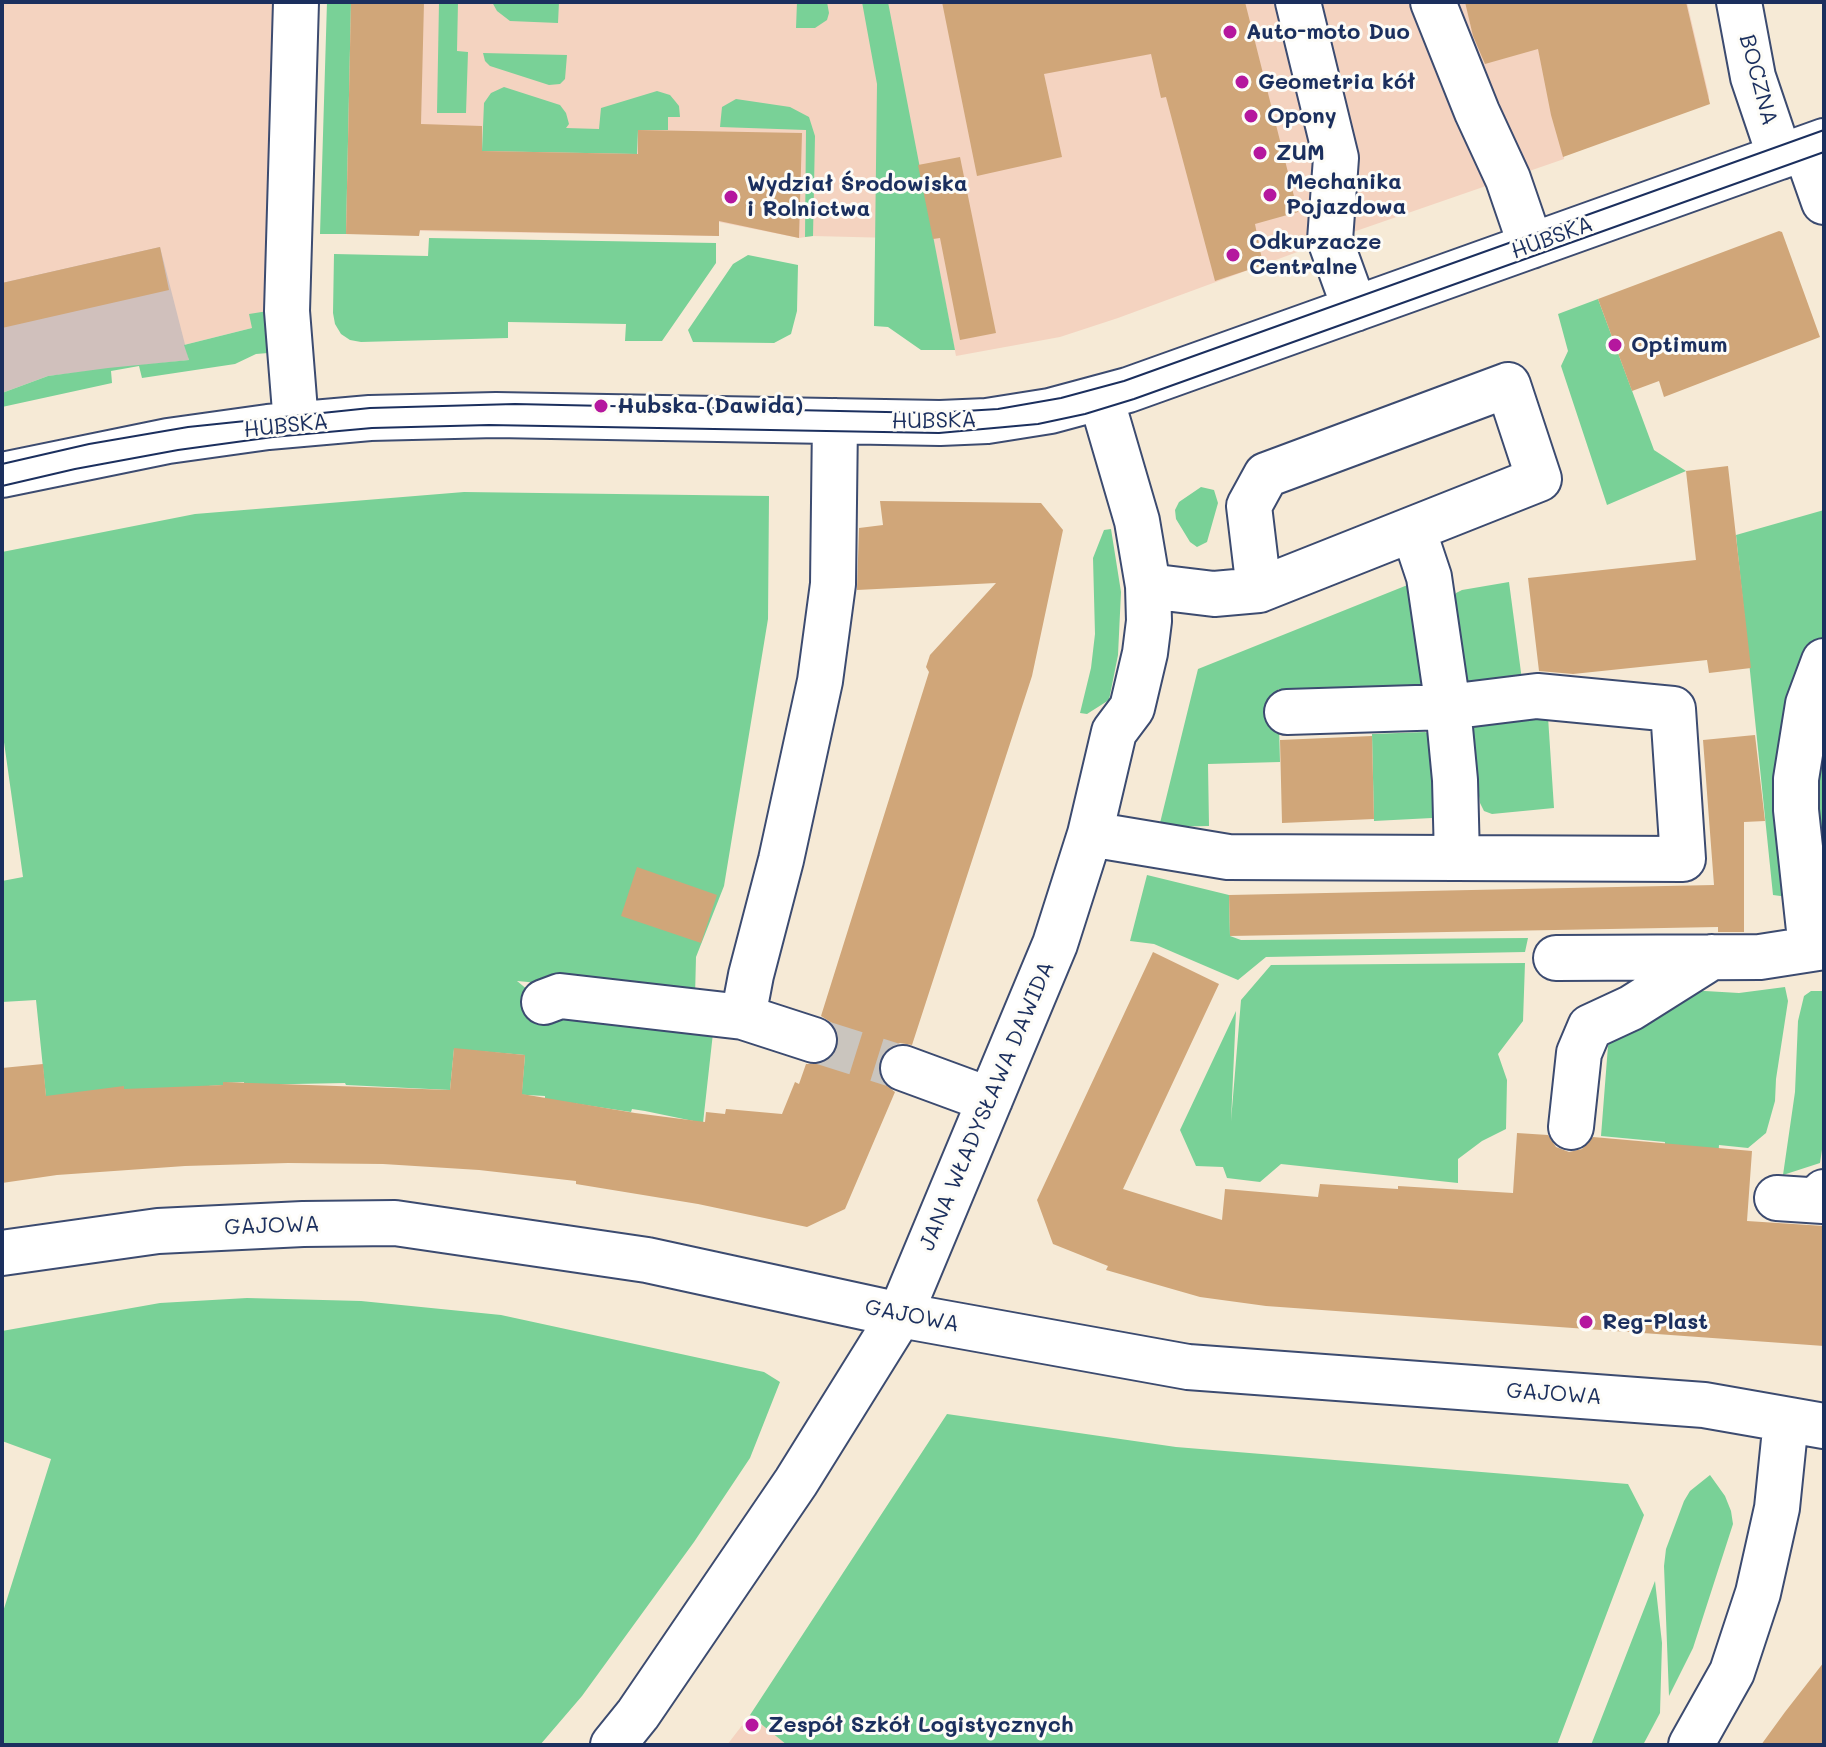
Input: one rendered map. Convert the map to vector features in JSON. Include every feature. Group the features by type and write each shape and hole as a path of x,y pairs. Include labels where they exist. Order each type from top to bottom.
{"street":[{"path":"296,2 287,311 296,424"},
{"path":"1298,2 1336,158 1330,240 1355,309"},
{"path":"1433,2 1477,112 1508,179 1531,246"},
{"name":"BOCZNA","path":"1739,2 1753,77 1803,149 1824,202"},
{"name":"HUBSKA","path":"2,475 154,443 296,424 370,418 496,415 987,421 1050,411 1101,398 1803,149"},
{"path":"1148,586 1214,594 1259,590 1539,479 1508,385 1266,475 1249,506 1259,590"},
{"name":"JANA WŁADYSŁAWA DAWIDA","path":"613,1745 638,1714 796,1482 900,1315 1055,944 1090,834 1114,732 1132,708 1149,621 1148,586 1137,521 1101,398"},
{"path":"743,1017 820,681 833,584 835,421"},
{"path":"1413,529 1429,577 1448,707 1455,780 1457,858"},
{"path":"1556,958 1760,957 1818,948 1796,810 1796,779 1808,704 1824,661"},
{"path":"1090,834 1228,857 1683,859 1673,709 1537,696 1448,707 1287,712"},
{"path":"1571,1127 1579,1053 1590,1027 1654,995 1712,957"},
{"path":"544,1002 560,996 743,1017 814,1040"},
{"path":"903,1068 990,1100"},
{"path":"1777,1198 1823,1201 1824,1192"},
{"name":"GAJOWA","path":"2,1253 158,1231 395,1223 647,1260 900,1315 1188,1367 1704,1405 1805,1423"},
{"path":"1691,1745 1732,1672 1758,1593 1777,1508 1805,1423"}],"shaded area":[{"path":"2,2 275,2 268,311 252,328 184,345 169,290 2,283"},
{"path":"351,2 1687,2 1709,96 1707,102 1564,156 1564,159 1118,318 1060,337 956,356 933,239 799,238 719,222 719,236 420,231 346,234"},
{"path":"160,247 189,360 48,376 2,393 2,283"},
{"name":"Zespół Szkół Logistycznych","path":"750,1715 787,1745 727,1745"}],"green space":[{"path":"327,2 351,2 346,234 320,234"},
{"path":"439,2 458,2 457,51 468,52 466,113 437,113"},
{"path":"492,2 559,2 558,23 510,21 497,11"},
{"path":"797,2 827,2 827,20 815,28 796,28"},
{"path":"862,2 888,2 955,350 921,350 888,327 874,326 877,84"},
{"path":"483,53 567,55 565,79 560,84 549,85 490,66"},
{"path":"504,87 560,105 569,124 566,128 599,129 601,108 657,91 670,95 679,106 680,117 668,117 668,130 638,130 637,154 482,151 484,103 491,93"},
{"path":"736,99 790,107 809,117 815,136 813,236 805,237 806,130 720,127 722,107"},
{"path":"429,238 716,243 716,263 662,341 625,341 626,324 508,322 508,338 361,342 341,334 333,313 334,254 428,256"},
{"path":"748,255 798,265 797,311 791,334 774,343 693,342 688,330 733,264"},
{"path":"1598,299 1654,450 1686,471 1607,505 1561,366 1568,351 1558,314"},
{"path":"268,311 268,353 256,354 235,364 142,378 139,366 111,371 112,383 2,407 2,393 48,376 189,360 184,345 252,328 249,314"},
{"path":"1201,487 1214,490 1218,503 1207,542 1197,547 1190,542 1176,519 1175,510 1179,502"},
{"path":"464,492 769,496 768,619 724,886 696,957 695,997 517,981 550,1008 713,1033 703,1123 632,1109 631,1112 545,1099 545,1096 490,1093 522,1090 525,1055 454,1049 450,1090 345,1083 244,1085 244,1082 46,1097 36,1000 2,1002 2,881 23,877 2,728 2,552 195,514"},
{"path":"1824,510 1824,889 1788,897 1773,895 1736,535"},
{"path":"1111,529 1121,592 1118,655 1109,700 1087,714 1080,713 1091,668 1095,634 1093,558 1104,530"},
{"path":"1415,582 1423,684 1278,689 1280,762 1208,764 1209,826 1159,827 1198,669"},
{"path":"1509,582 1522,680 1471,683 1463,676 1452,601 1456,593 1462,590"},
{"path":"1548,717 1554,808 1492,814 1484,811 1480,803 1471,724"},
{"path":"1425,732 1434,736 1439,813 1432,818 1374,821 1372,734"},
{"path":"1147,875 1229,895 1230,936 1241,940 1528,938 1525,952 1266,957 1238,980 1154,944 1130,941"},
{"path":"1525,963 1523,1021 1498,1054 1507,1080 1506,1129 1482,1141 1458,1159 1458,1183 1281,1164 1260,1182 1227,1178 1223,1167 1196,1166 1180,1130 1236,1011 1231,1121 1241,1000 1271,965"},
{"path":"1785,987 1788,1001 1775,1101 1766,1133 1748,1148 1719,1145 1716,1184 1663,1183 1665,1142 1601,1136 1608,1046 1612,1032 1688,990 1739,993"},
{"path":"1811,991 1824,991 1824,1136 1820,1163 1783,1175 1795,1092 1798,1021 1804,996"},
{"path":"247,1298 361,1301 501,1315 764,1372 780,1382 750,1458 694,1542 582,1696 540,1745 2,1745 2,1615 51,1459 2,1441 2,1331 160,1303"},
{"path":"947,1414 1176,1447 1628,1484 1644,1515 1557,1745 787,1745 750,1715"},
{"path":"1710,1475 1725,1496 1733,1524 1693,1648 1669,1696 1666,1549 1684,1501 1690,1491"},
{"path":"1655,1581 1662,1643 1660,1713 1643,1745 1591,1745"}],"building":[{"path":"351,2 424,2 421,124 482,126 482,151 638,154 638,130 802,133 799,238 719,221 719,236 420,230 419,236 346,234"},
{"path":"942,2 1245,2 1298,212 1255,224 1263,265 1215,281 1166,97 1161,98 1151,54 1044,74 1062,157 977,176"},
{"path":"1465,2 1686,2 1710,104 1563,157 1538,49 1485,64 1473,36"},
{"path":"960,157 996,333 960,340 940,238 933,239 918,165"},
{"path":"1782,232 1820,337 1664,397 1659,381 1632,391 1598,299"},
{"path":"160,247 169,290 2,328 2,283"},
{"path":"1728,466 1751,668 1709,673 1707,660 1573,674 1539,671 1528,578 1696,560 1686,471"},
{"path":"880,501 1041,503 1063,530 1032,676 912,1045 900,1043 888,1048 879,1060 883,1083 895,1092 845,1209 807,1227 698,1204 576,1184 576,1181 479,1170 383,1164 185,1166 57,1175 2,1183 2,1068 43,1064 46,1096 124,1086 124,1089 223,1085 223,1082 450,1090 454,1048 525,1055 522,1094 705,1122 706,1112 725,1114 726,1109 782,1114 806,1064 820,1064 831,1058 837,1048 838,1034 832,1023 821,1016 929,672 926,667 930,655 996,583 857,590 859,528 883,525"},
{"path":"1755,735 1765,821 1744,822 1744,932 1718,932 1718,927 1230,936 1229,895 1714,885 1703,740"},
{"path":"1372,736 1374,819 1282,823 1280,740"},
{"path":"637,867 717,895 701,943 621,916"},
{"path":"1153,952 1219,984 1123,1189 1222,1220 1225,1189 1318,1197 1320,1184 1513,1193 1517,1133 1548,1135 1556,1147 1569,1152 1582,1149 1593,1137 1752,1151 1747,1221 1824,1226 1824,1346 1266,1306 1200,1297 1106,1270 1108,1266 1053,1244 1037,1200"},
{"path":"1824,1662 1824,1745 1761,1745 1785,1712"}],"tunnel":[{"path":"814,1040 903,1068"}],"tram line":[{"path":"2,464 89,444 188,427 370,408 515,404 932,413 998,409 1061,398 1124,381 1824,130"},
{"path":"2,486 178,450 372,428 489,425 939,433 1038,424 1134,399 1824,152"}],"place":[{"name":"Auto-moto Duo","path":"1230,32"},
{"name":"Geometria kół","path":"1242,82"},
{"name":"Opony","path":"1251,116"},
{"name":"ZUM","path":"1260,153"},
{"name":"Mechanika Pojazdowa","path":"1270,195"},
{"name":"Wydział Środowiska i Rolnictwa","path":"731,197"},
{"name":"Odkurzacze Centralne","path":"1233,255"},
{"name":"Optimum","path":"1615,345"},
{"name":"Hubska (Dawida)","path":"601,406"},
{"name":"Reg-Plast","path":"1586,1322"},
{"name":"Zespół Szkół Logistycznych","path":"752,1725"}]}
